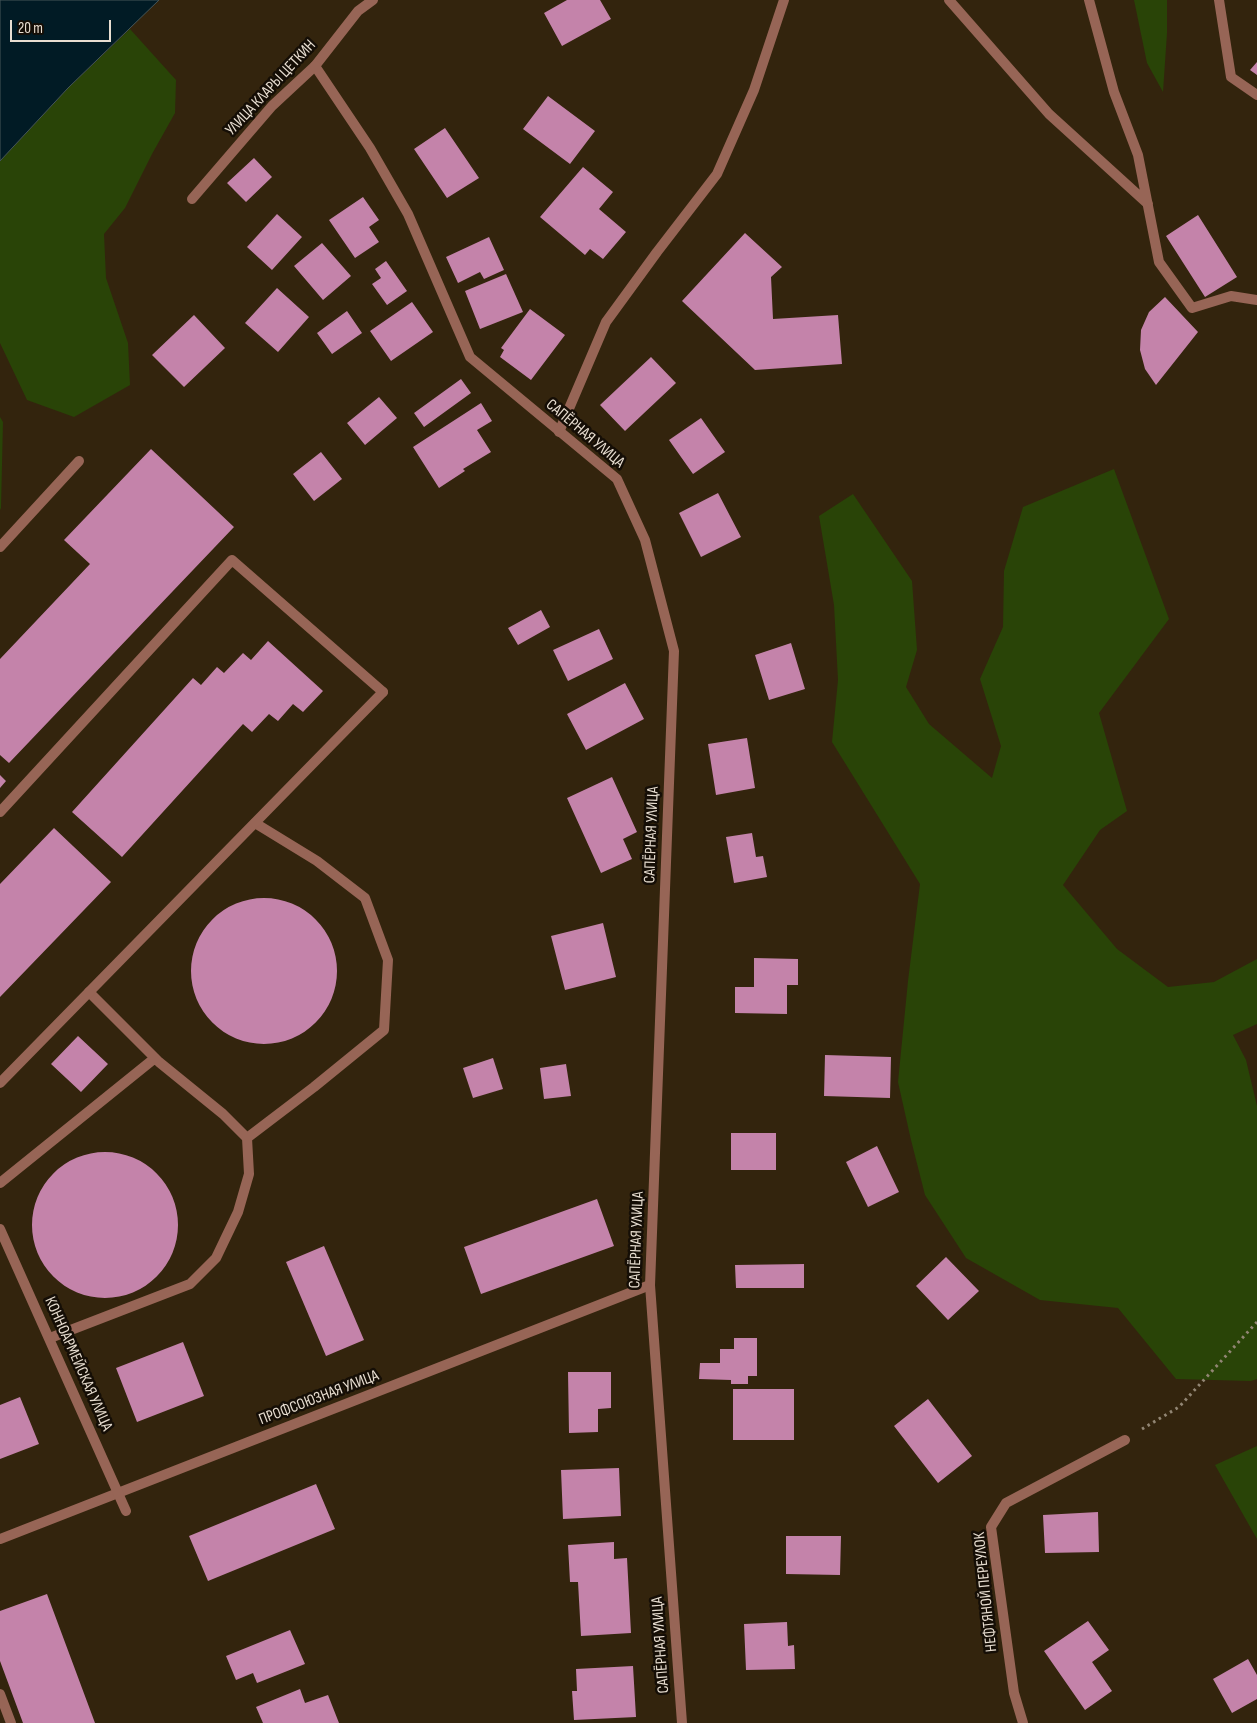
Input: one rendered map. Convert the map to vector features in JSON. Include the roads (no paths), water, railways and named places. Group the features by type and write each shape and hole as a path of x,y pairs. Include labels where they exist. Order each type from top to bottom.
{"street":[{"name":"УЛИЦА КЛАРЫ ЦЕТКИН","path":"192,199 272,106 315,66 358,11 373,0"},
{"path":"559,432 606,322 717,174 754,90 784,0"},
{"path":"949,0 1050,114 1148,204"},
{"path":"1089,0 1114,92 1138,155 1159,262 1192,308 1230,296 1257,300"},
{"path":"1219,0 1231,77 1257,95"},
{"name":"САПЁРНАЯ УЛИЦА","path":"315,66 370,148 408,214 470,357 617,479 645,540 674,651 650,1285 682,1723"},
{"path":"0,546 79,461"},
{"path":"0,812 232,560 383,692 0,1083"},
{"path":"248,1138 384,1030 388,960 365,898 317,861 254,824"},
{"path":"50,1338 190,1284 216,1258 238,1212 249,1174 248,1138 223,1114 156,1058 89,992"},
{"path":"0,1183 156,1058"},
{"name":"КОННОАРМЕЙСКАЯ УЛИЦА","path":"0,1229 126,1511"},
{"name":"ПРОФСОЮЗНАЯ УЛИЦА","path":"0,1539 650,1285"},
{"name":"НЕФТЯНОЙ ПЕРЕУЛОК","path":"1023,1723 1014,1693 991,1526 1006,1503 1125,1440"},
{"path":"0,1694 11,1723"}],"water":[{"path":"0,0 159,0 68,88 0,161"}]}
